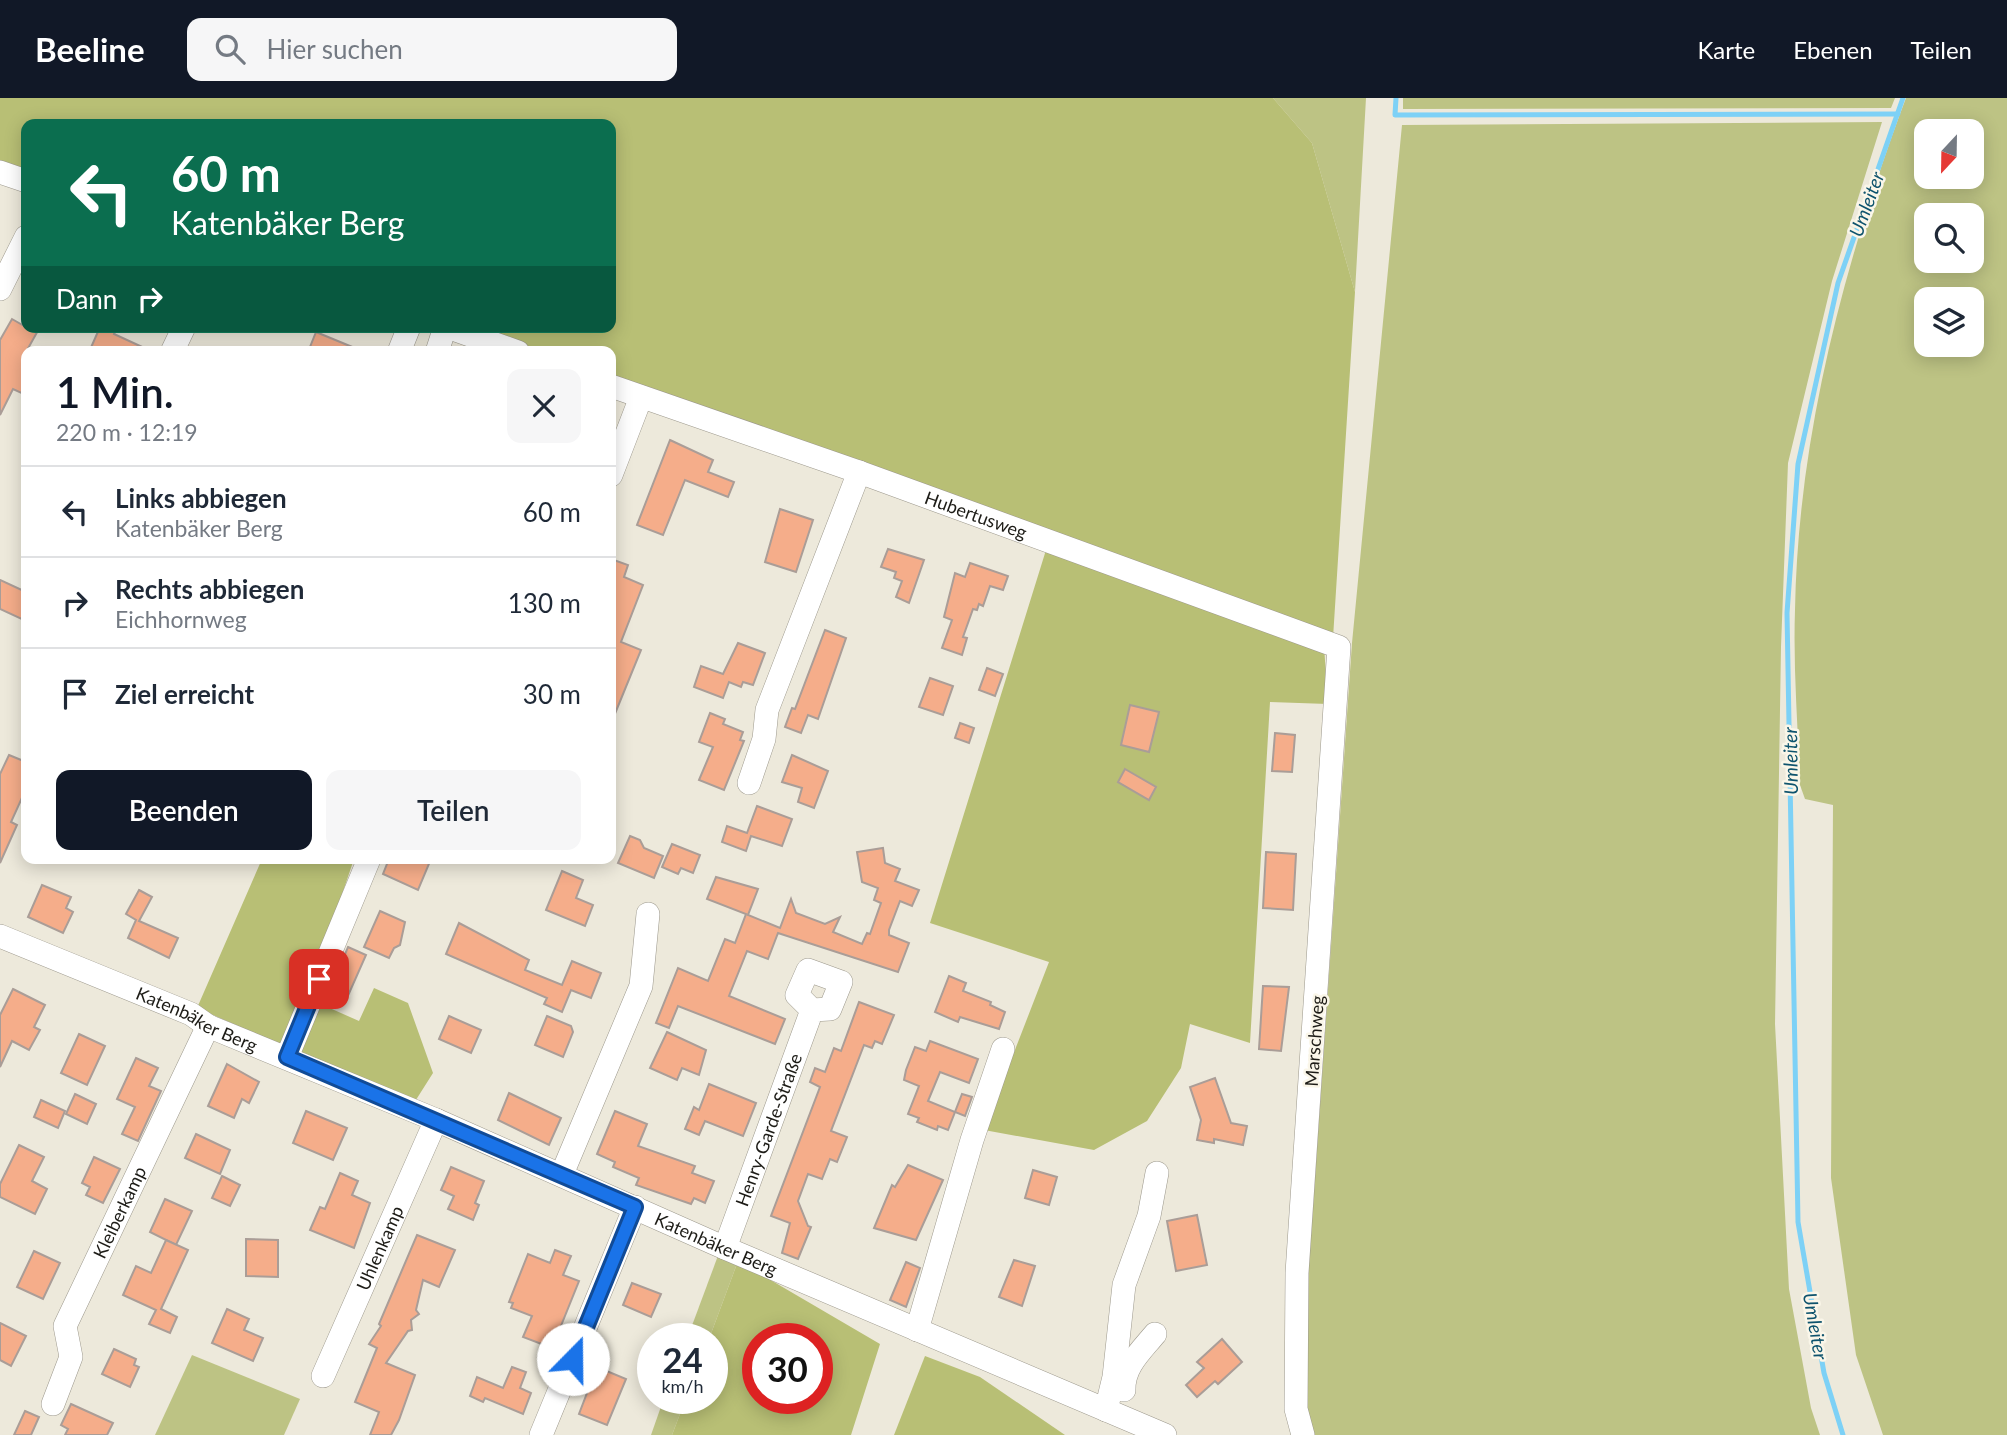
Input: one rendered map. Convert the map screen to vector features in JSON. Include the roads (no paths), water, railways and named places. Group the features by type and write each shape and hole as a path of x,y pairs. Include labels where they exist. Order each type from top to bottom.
{"street":[{"path":"0,172 21,179"},
{"path":"0,289 21,247"},
{"path":"463,333 501,346"},
{"name":"Hubertusweg","path":"616,388 859,471 1339,647"},
{"path":"616,462 641,397"},
{"path":"749,783 764,739 767,710 859,471"},
{"name":"Marschweg","path":"1303,1435 1296,1409 1297,1273 1339,647"},
{"path":"287,1057 367,864"},
{"path":"562,1174 641,986 648,914"},
{"name":"Katenbäker Berg","path":"3,943 191,1014 208,1026 436,1120 725,1248 1165,1435"},
{"name":"Henry-Garde-Straße","path":"725,1248 812,1010"},
{"name":"Kleiberkamp","path":"53,1404 71,1357 65,1326 208,1026"},
{"path":"917,1330 972,1140 1003,1049"},
{"name":"Uhlenkamp","path":"323,1376 436,1120"},
{"path":"1115,1414 1114,1377 1124,1285 1149,1216 1157,1173"},
{"path":"541,1435 635,1207"},
{"path":"1115,1414 1129,1366 1155,1334"}],"waterway":[{"path":"1396,98 1395,115 1898,114"},
{"name":"Umleiter","path":"1843,1435 1824,1373 1798,1222 1787,613 1798,464 1838,283 1903,98"}]}
